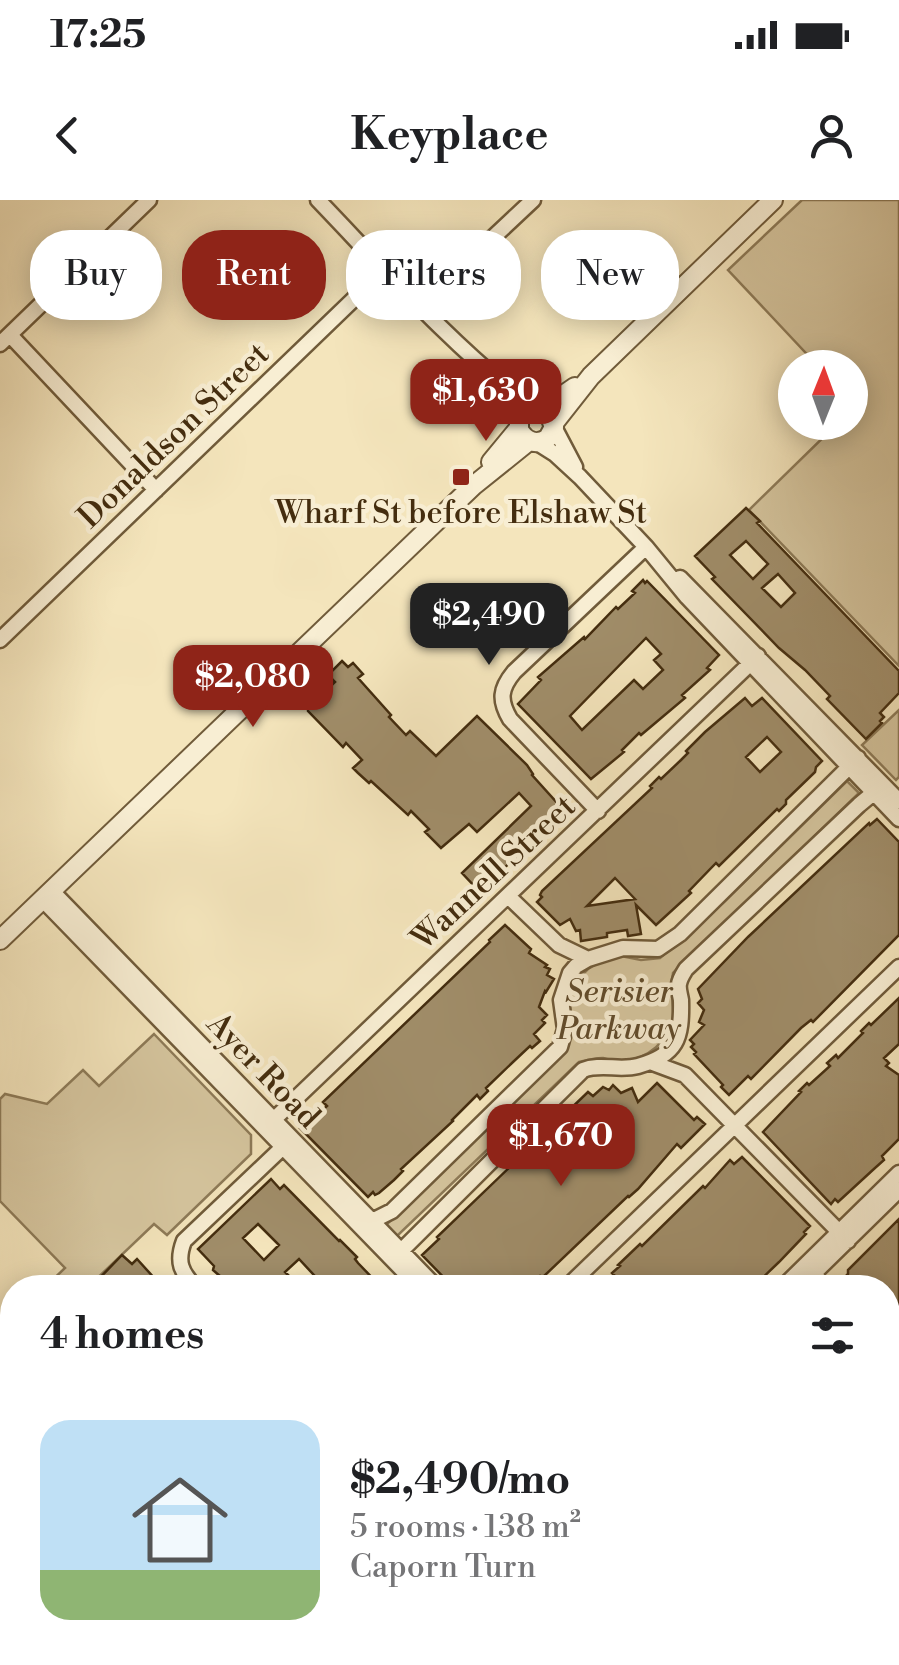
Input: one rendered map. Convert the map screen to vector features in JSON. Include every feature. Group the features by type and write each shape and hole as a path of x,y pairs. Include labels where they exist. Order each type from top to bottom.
{"street":[{"path":"150,200 5,339 156,490"},
{"path":"318,200 347,230"},
{"path":"501,230 533,200"},
{"path":"0,940 773,200"},
{"name":"Donaldson Street","path":"0,640 346,307"},
{"path":"434,320 536,425 687,597 879,789 899,819"},
{"path":"536,425 555,454 580,476"},
{"path":"598,811 510,719 501,695 514,672 646,547"},
{"name":"Wannell Street","path":"268,1124 754,660"},
{"path":"369,1225 392,1211 560,1047 565,1029 562,1000 578,966 622,948 658,949 680,934 853,763"},
{"path":"879,789 899,802"},
{"path":"397,1254 582,1070 592,1066 632,1068 665,1057 676,1039 681,1002 679,983 686,969 879,789"},
{"name":"Ayer Road","path":"46,894 268,1124 422,1275"},
{"path":"508,896 578,966"},
{"path":"559,945 578,966"},
{"path":"579,1275 899,967"},
{"path":"676,1039 685,1075"},
{"path":"650,1062 685,1075 843,1237"},
{"name":"Ayer Road","path":"268,1124 283,1147 369,1225"},
{"path":"184,1275 179,1258 184,1241 283,1147"},
{"path":"843,1237 899,1174"},
{"path":"800,1275 899,1190"},
{"name":"Ayer Road","path":"397,1254 411,1275"},
{"path":"806,1275 809,1269"},
{"path":"809,1269 815,1275"}],"green space":[{"path":"802,200 899,200 899,666 749,510 821,440 868,440 868,350 803,350 728,270"},
{"path":"899,710 899,777 896,780 862,745"},
{"name":"Serisier Parkway","path":"847,781 859,793 673,973 671,1023 656,1048 629,1060 600,1058 579,1062 397,1236 386,1225 567,1048 572,1030 567,1011 569,999 574,983 588,969 605,959 621,956 660,958 725,901"},
{"path":"154,1034 251,1135 251,1154 167,1235 154,1224 101,1275 58,1275 65,1268 0,1201 0,1099 5,1094 47,1104 83,1070 99,1086"}],"building":[{"path":"746,508 899,671 899,693 880,713 884,717 882,723 866,739 805,670 712,579 715,577 695,556","holes":["746,541 768,564 753,579 730,555","778,574 795,593 781,607 762,588"]},
{"path":"643,580 647,581 719,655 707,668 710,670 682,695 685,698 639,733 624,752 591,779 518,704 541,680 538,677 618,609 635,593 632,591","holes":["646,638 661,654 654,660 663,670 643,689 634,680 582,730 570,716"]},
{"path":"342,661 348,667 353,663 363,674 358,678 406,735 410,731 436,756 477,716 527,765 568,815 479,891 462,873 531,806 519,793 477,832 469,824 441,848 411,811 408,815 353,768 362,760 346,743 343,747 308,711 335,682 328,675"},
{"path":"745,698 752,706 762,698 822,761 779,811 719,866 716,863 656,925 636,905 641,934 628,936 627,930 581,941 580,930 576,931 570,919 560,925 537,902 542,891 681,760 705,732","holes":["767,737 781,752 760,772 746,757","615,878 635,899 587,906"]},
{"path":"877,819 899,842 899,935 813,1022 801,1028 751,1079 748,1076 729,1095 691,1047 694,1044 690,1040 704,1025 699,1022 704,1010 698,1003 702,999 698,989 748,937"},
{"path":"505,925 531,949 529,953 547,965 547,975 554,979 539,1007 547,1015 534,1034 540,1041 486,1088 488,1091 480,1099 477,1095 394,1180 368,1197 300,1128 327,1106 323,1102"},
{"path":"899,998 899,1044 884,1058 889,1063 886,1066 899,1075 899,1139 882,1156 884,1160 831,1204 763,1132 807,1083 830,1066 827,1063 836,1055 838,1058 869,1023"},
{"path":"657,1083 694,1120 697,1117 705,1124 681,1148 677,1144 638,1189 545,1275 441,1275 422,1255 588,1092 593,1096 603,1087 609,1090 613,1085 621,1093 632,1088 638,1102"},
{"path":"742,1157 810,1226 765,1275 612,1273 730,1160 734,1164"},
{"path":"271,1179 280,1189 284,1185 357,1257 370,1275 314,1275 299,1259 285,1272 288,1275 218,1275 198,1249","holes":["258,1224 279,1245 264,1260 243,1238"]},
{"path":"899,1219 899,1275 847,1275"},
{"path":"122,1255 132,1264 137,1259 151,1275 103,1275"}],"place":[{"name":"Wharf St before Elshaw St","path":"461,477"}]}
